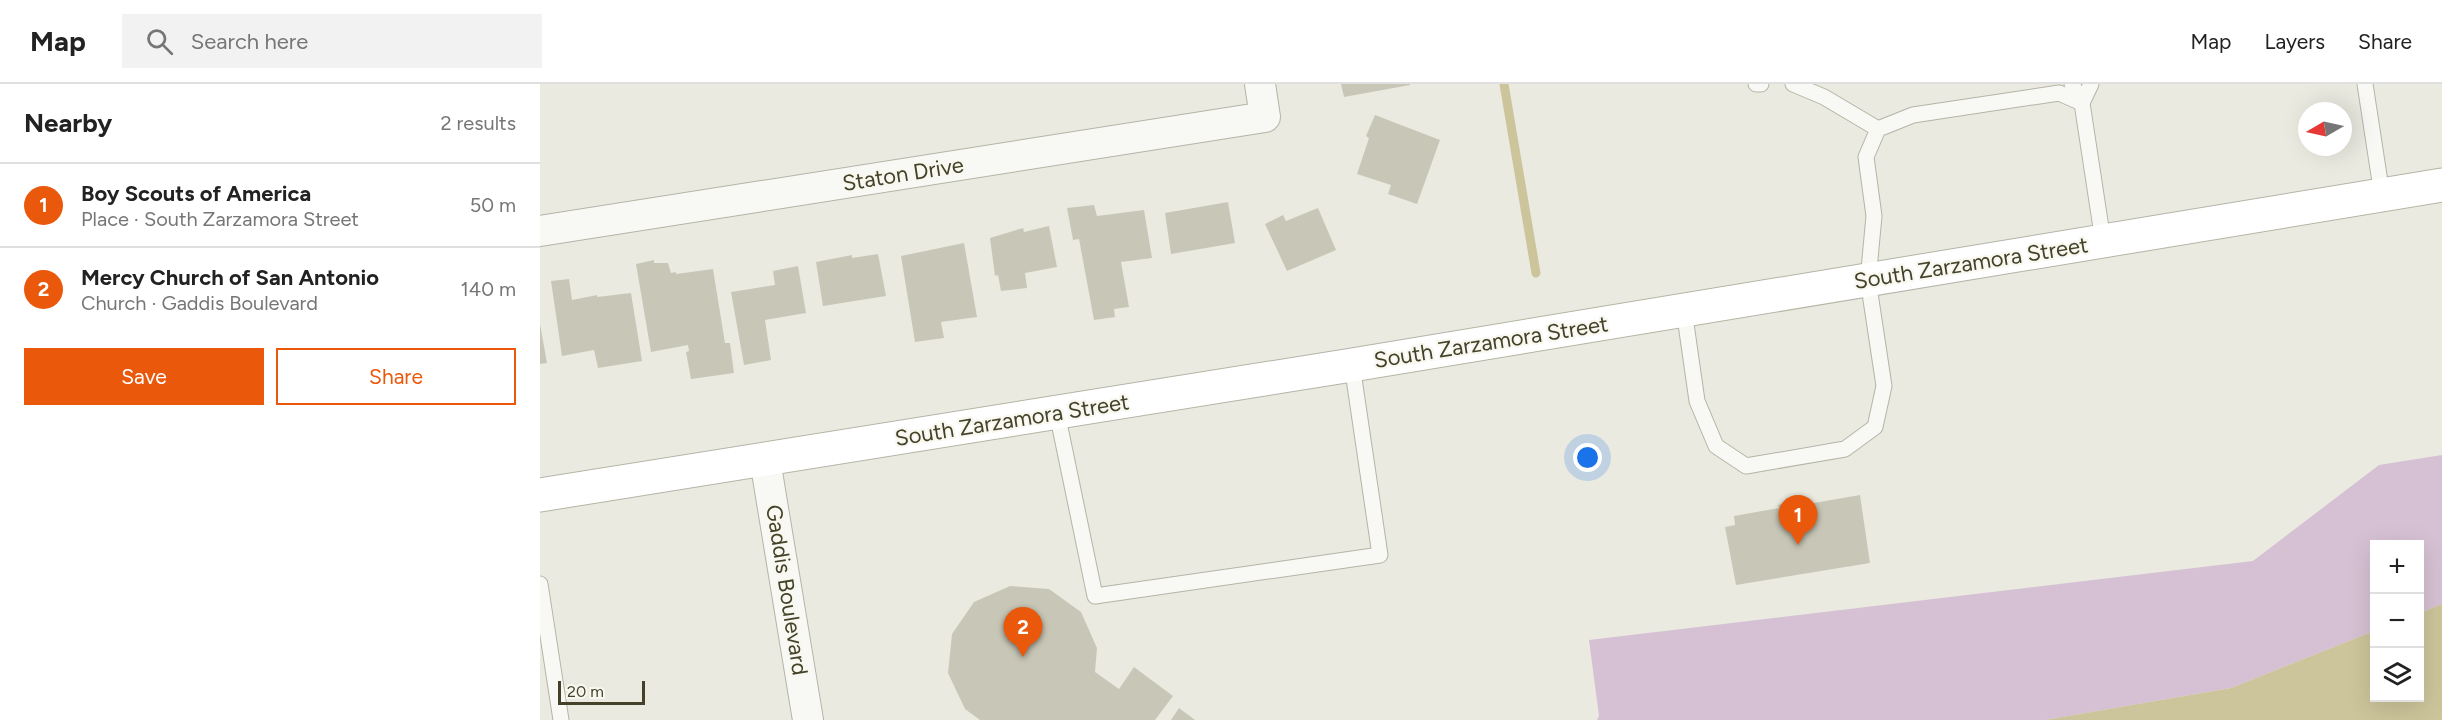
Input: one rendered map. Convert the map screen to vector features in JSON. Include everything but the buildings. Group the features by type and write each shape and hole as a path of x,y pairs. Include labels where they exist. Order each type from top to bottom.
{"main road":[{"name":"South Zarzamora Street","path":"540,495 1352,365 2442,185"}],"street":[{"name":"Staton Drive","path":"540,231 1265,117 1260,84"},
{"name":"Gaddis Boulevard","path":"765,460 808,720"}],"lane":[{"path":"1756,84 1761,84"},
{"path":"1793,84 1824,97 1878,129"},
{"path":"2072,84 2082,104 2103,241"},
{"path":"2082,104 2091,84"},
{"path":"2365,84 2382,195"},
{"path":"1684,310 1697,401 1716,446 1746,466 1845,449 1875,427 1884,386 1868,280 1874,216 1866,157 1878,129 1913,115 2059,93 2082,104"},
{"path":"1057,413 1095,596 1380,555 1352,365"},
{"path":"540,584 561,720"}],"shaded area":[{"path":"2442,455 2442,604 2424,611 2424,540 2370,540 2370,633 2231,688 2045,720 1597,720 1599,716 1589,640 2253,561 2379,465"},
{"path":"2442,604 2442,720 2045,720 2231,688 2370,633 2370,702 2424,702 2424,611"}],"waterway":[{"path":"1504,84 1536,273"}],"place":[{"name":"Boy Scouts of America","path":"1798,545"},
{"name":"Mercy Church of San Antonio","path":"1023,657"}]}
